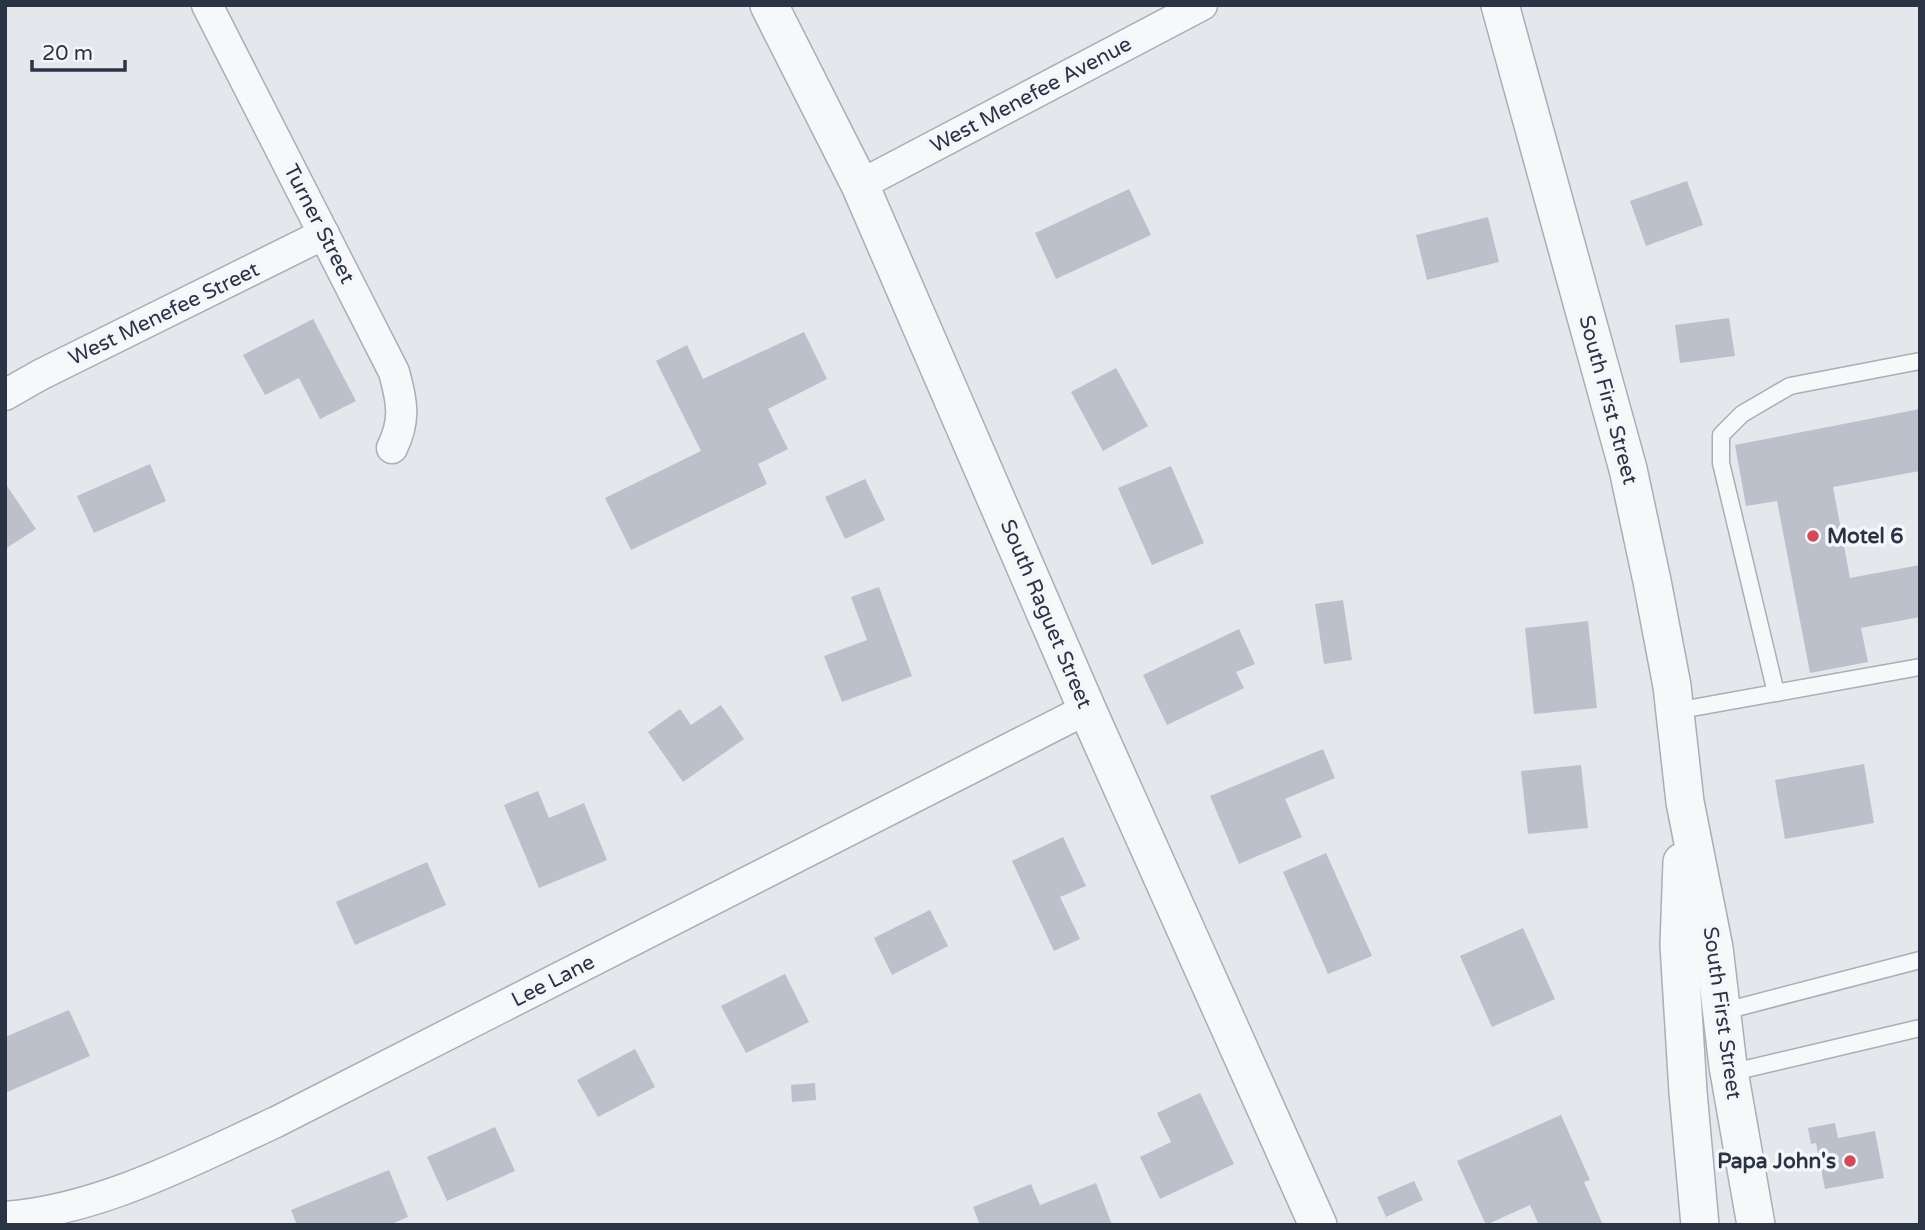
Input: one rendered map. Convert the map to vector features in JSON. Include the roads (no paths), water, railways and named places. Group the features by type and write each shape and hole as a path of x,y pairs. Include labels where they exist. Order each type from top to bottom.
{"street":[{"name":"Turner Street","path":"207,5 394,372 402,402 399,433 392,448"},
{"name":"South Raguet Street","path":"769,5 860,185 1087,709 1318,1225"},
{"name":"West Menefee Avenue","path":"860,185 1202,5"},
{"name":"South First Street","path":"1500,5 1628,469 1652,581 1675,711 1685,802 1714,948 1729,1073 1756,1225"},
{"name":"West Menefee Street","path":"5,395 324,234"},
{"name":"Lee Lane","path":"5,1217 41,1215 111,1193 276,1122 1087,709"},
{"name":"South First Street","path":"1685,802 1679,945 1700,1225"}],"lane":[{"path":"1776,693 1721,463 1721,435 1742,414 1790,386 1920,361"},
{"path":"1675,711 1920,667"},
{"path":"1721,1012 1920,960"},
{"path":"1729,1073 1920,1028"}],"place":[{"name":"Motel 6","path":"1813,536"},
{"name":"Papa John's","path":"1850,1161"}]}
